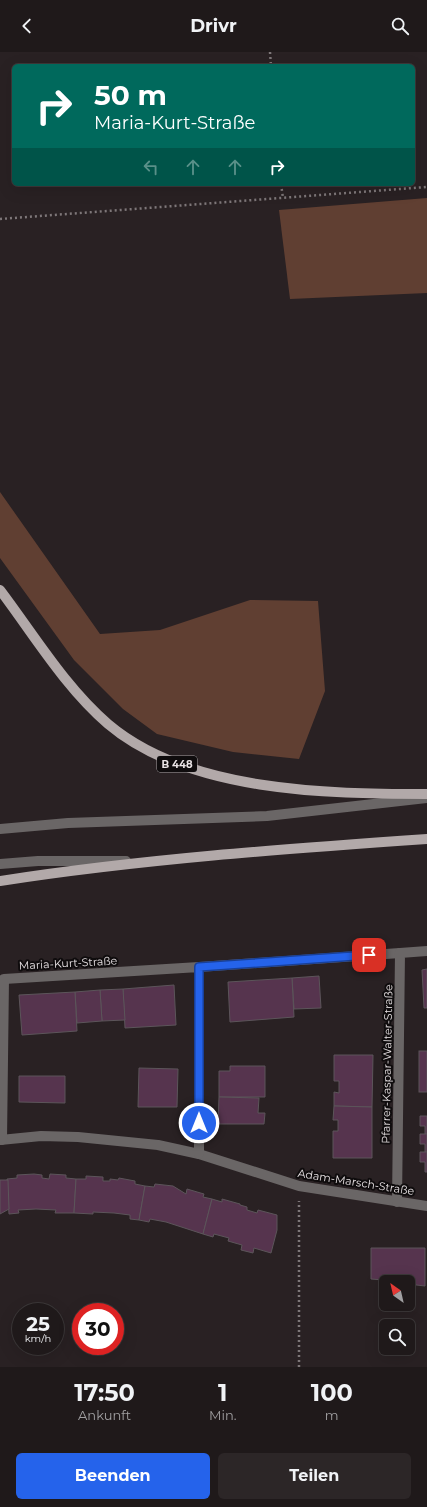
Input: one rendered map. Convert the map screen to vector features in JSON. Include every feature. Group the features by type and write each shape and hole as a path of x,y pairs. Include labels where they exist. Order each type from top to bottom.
{"main road":[{"name":"B 448","path":"0,590 76,691 94,710 129,740 152,754 181,766 218,776 287,788 380,794 427,794"},
{"path":"0,881 156,860 427,839"}],"street":[{"path":"0,829 68,823 267,816 427,798"},
{"path":"0,864 38,861 156,860"},
{"path":"400,952 427,951"},
{"name":"Maria-Kurt-Straße","path":"1,1140 4,978 199,967 400,952"},
{"name":"Pfarrer-Kaspar-Walter-Straße","path":"397,1202 400,952"},
{"path":"199,967 199,1154"},
{"name":"Adam-Marsch-Straße","path":"1,1140 41,1136 78,1137 158,1145 199,1154 299,1186 427,1206"}],"path":[{"path":"270,52 271,64"},
{"path":"281,186 283,198"},
{"path":"0,219 427,187"},
{"path":"299,1186 299,1367"}],"shaded area":[{"path":"427,198 427,293 290,299 279,210"},
{"path":"0,492 100,634 160,630 250,600 318,601 325,691 299,759 233,752 157,734 123,709 74,660 0,558"}],"building":[{"path":"427,969 427,1008 424,1008 422,970"},
{"path":"319,976 321,1008 294,1009 292,978"},
{"path":"292,978 294,1017 230,1022 228,982"},
{"path":"174,985 176,1025 125,1028 123,989"},
{"path":"123,989 125,1020 102,1021 100,990"},
{"path":"100,990 102,1021 77,1023 75,992"},
{"path":"75,992 77,1031 22,1035 19,995"},
{"path":"419,1051 427,1051 427,1092 419,1092"},
{"path":"334,1055 373,1055 372,1107 334,1106 334,1092 339,1093 339,1081 334,1081"},
{"path":"230,1066 265,1066 265,1097 219,1097 219,1071 230,1071"},
{"path":"139,1068 178,1069 177,1107 138,1107"},
{"path":"19,1076 65,1076 65,1103 19,1102"},
{"path":"219,1097 259,1098 258,1113 265,1113 264,1124 218,1124"},
{"path":"334,1106 372,1107 372,1158 333,1158 333,1131 338,1131 338,1120 333,1120"},
{"path":"420,1116 427,1116 427,1134 425,1134 425,1126 420,1126"},
{"path":"420,1134 427,1134 427,1152 425,1152 425,1144 420,1144"},
{"path":"420,1152 427,1152 427,1172 425,1172 425,1162 420,1162"},
{"path":"50,1174 66,1175 66,1178 76,1179 74,1213 55,1213 56,1210 36,1209 18,1210 19,1213 9,1214 7,1179 17,1178 17,1175 42,1175 42,1178 49,1179"},
{"path":"86,1176 103,1177 103,1181 110,1181 110,1179 118,1180 119,1178 135,1181 135,1184 145,1186 139,1220 130,1219 130,1215 114,1213 74,1213 76,1179 86,1179"},
{"path":"0,1180 8,1180 9,1209 0,1214"},
{"path":"155,1184 173,1186 186,1194 187,1189 204,1194 203,1197 212,1199 203,1234 166,1222 150,1219 149,1222 139,1220 145,1186 154,1187"},
{"path":"212,1199 222,1202 222,1199 240,1204 247,1207 247,1210 257,1213 258,1210 277,1215 277,1230 271,1253 254,1248 253,1253 241,1250 242,1245 228,1241 229,1238 214,1234 213,1237 203,1234"},
{"path":"371,1248 425,1248 425,1286 415,1285 415,1275 379,1275 379,1280 371,1279"}],"route":[{"path":"199,1123 199,967 369,955"}]}
